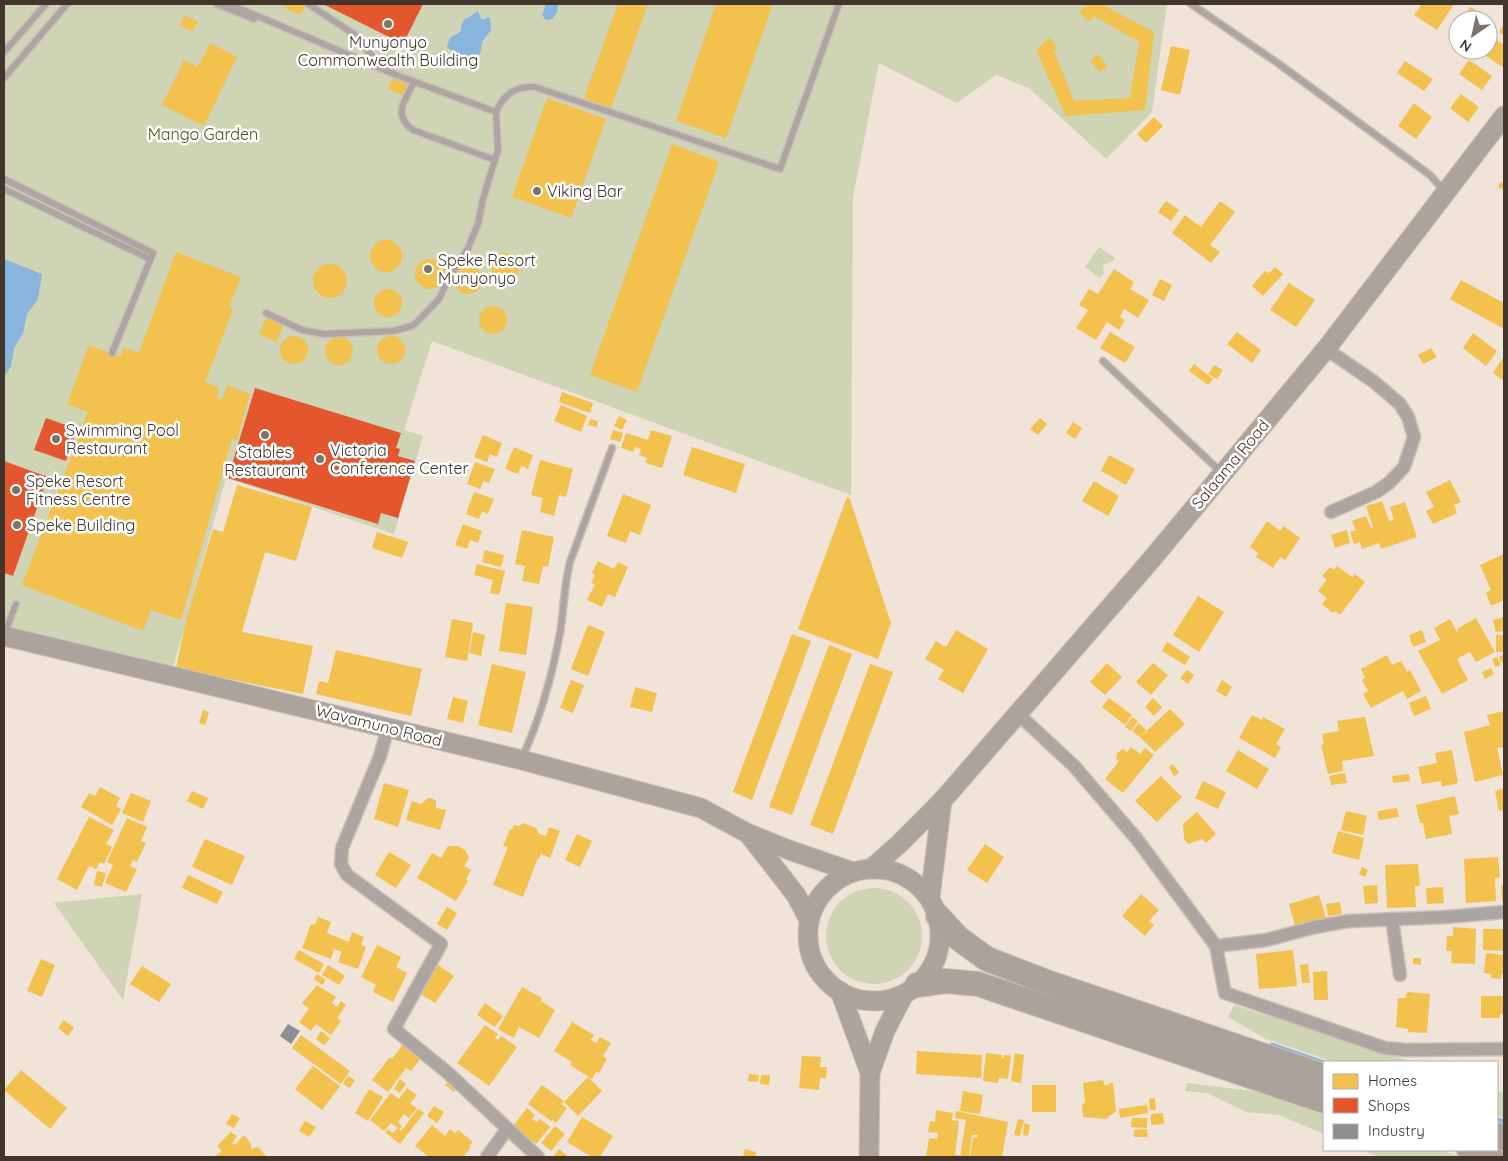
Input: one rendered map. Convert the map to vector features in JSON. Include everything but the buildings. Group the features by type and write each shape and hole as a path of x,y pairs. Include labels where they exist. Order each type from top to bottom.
{"highway":[{"path":"934,907 958,938 987,959 1044,981 1323,1076"},
{"path":"911,990 946,981 978,984 1323,1101"},
{"path":"1472,1151 1491,1157"}],"main road":[{"name":"Salaama Road","path":"871,869 942,801 1151,560 1326,349 1504,116"},
{"name":"Wavamuno Road","path":"4,636 522,760 701,808 747,833 853,872"},
{"path":"869,1157 870,1073 885,1031 911,990 930,971 938,954 940,935 934,907 942,801"},
{"name":"Wavamuno Road","path":"747,833 796,895 809,920"},
{"path":"911,990 892,999 878,1001 858,999 840,991 824,978 813,960 808,940 809,920 815,904 825,890 838,879 853,872 871,869 888,870 904,876 918,886 934,907"},
{"path":"840,991 870,1073"}],"street":[{"path":"1326,349 1373,382 1400,404 1408,417 1414,437 1404,466 1389,483 1376,492 1330,512"},
{"path":"1018,714 1074,766 1136,838 1216,946 1226,993 1385,1048 1406,1050 1504,1049"},
{"path":"388,727 380,756 342,848 341,864 347,875 441,944 394,1029 448,1073 538,1157"},
{"path":"1216,946 1266,940 1349,921 1446,917 1504,912"},
{"path":"1392,919 1400,975"},
{"path":"487,1157 507,1129"}],"lane":[{"path":"4,52 46,4"},
{"path":"4,78 67,4"},
{"path":"217,4 386,74 394,74"},
{"path":"229,4 394,74 496,112"},
{"path":"308,4 354,34 382,68"},
{"path":"266,313 302,330 324,334 393,331 412,326 439,299 468,248 478,224 482,198 496,160 499,142 496,112 500,102 507,94 526,86 535,87 780,169 839,4"},
{"path":"1191,4 1279,64 1425,171 1446,193"},
{"path":"414,82 401,110 401,118 404,123 413,130 496,160"},
{"path":"4,180 151,256"},
{"path":"4,189 151,256"},
{"path":"112,353 151,256"},
{"path":"1103,361 1222,474"},
{"path":"522,760 533,734 548,682 559,634 566,577 570,562 612,448"},
{"path":"4,636 16,604"}],"green space":[{"name":"Speke Resort Munyonyo","path":"4,4 1167,4 1152,112 1106,159 1029,88 996,75 957,103 879,63 853,197 851,495 432,341 404,430 423,436 394,534 226,478 173,668 4,627"},
{"path":"1099,247 1115,258 1113,261 1103,265 1104,273 1100,278 1085,267"},
{"path":"874,888 892,891 908,902 919,918 922,936 919,954 908,970 892,981 874,984 856,981 840,970 829,954 826,936 829,918 840,902 856,891"},
{"path":"142,894 123,1000 54,903"},
{"path":"1234,1005 1409,1061 1331,1061 1266,1039 1228,1017"},
{"path":"1187,1083 1260,1092 1323,1109 1323,1134 1279,1115 1246,1112 1207,1093 1185,1091"},
{"path":"1498,1091 1504,1093 1504,1118 1498,1115"},
{"path":"1364,1151 1442,1151 1462,1157 1379,1157"}],"water":[{"path":"546,4 558,4 557,13 552,19 546,20 542,15"},
{"path":"478,11 481,19 490,18 491,30 482,42 478,58 466,61 457,60 454,58 458,56 458,53 447,48 449,40 461,31 465,18"},
{"path":"4,259 42,274 38,299 27,314 23,333 14,348 11,366 4,377"}],"waterway":[{"path":"1272,1045 1323,1063"},
{"path":"1498,1120 1504,1122"}],"place":[{"name":"Munyonyo Commonwealth Building","path":"388,24"},
{"name":"Viking Bar","path":"537,191"},
{"name":"Speke Resort Munyonyo","path":"428,269"},
{"name":"Stables Restaurant","path":"265,435"},
{"name":"Swimming Pool Restaurant","path":"56,439"},
{"name":"Victoria Conference Center","path":"320,459"},
{"name":"Speke Resort Fitness Centre","path":"16,490"},
{"name":"Speke Building","path":"17,525"}],"park label":[{"name":"Mango Garden","path":"203,134"}]}
